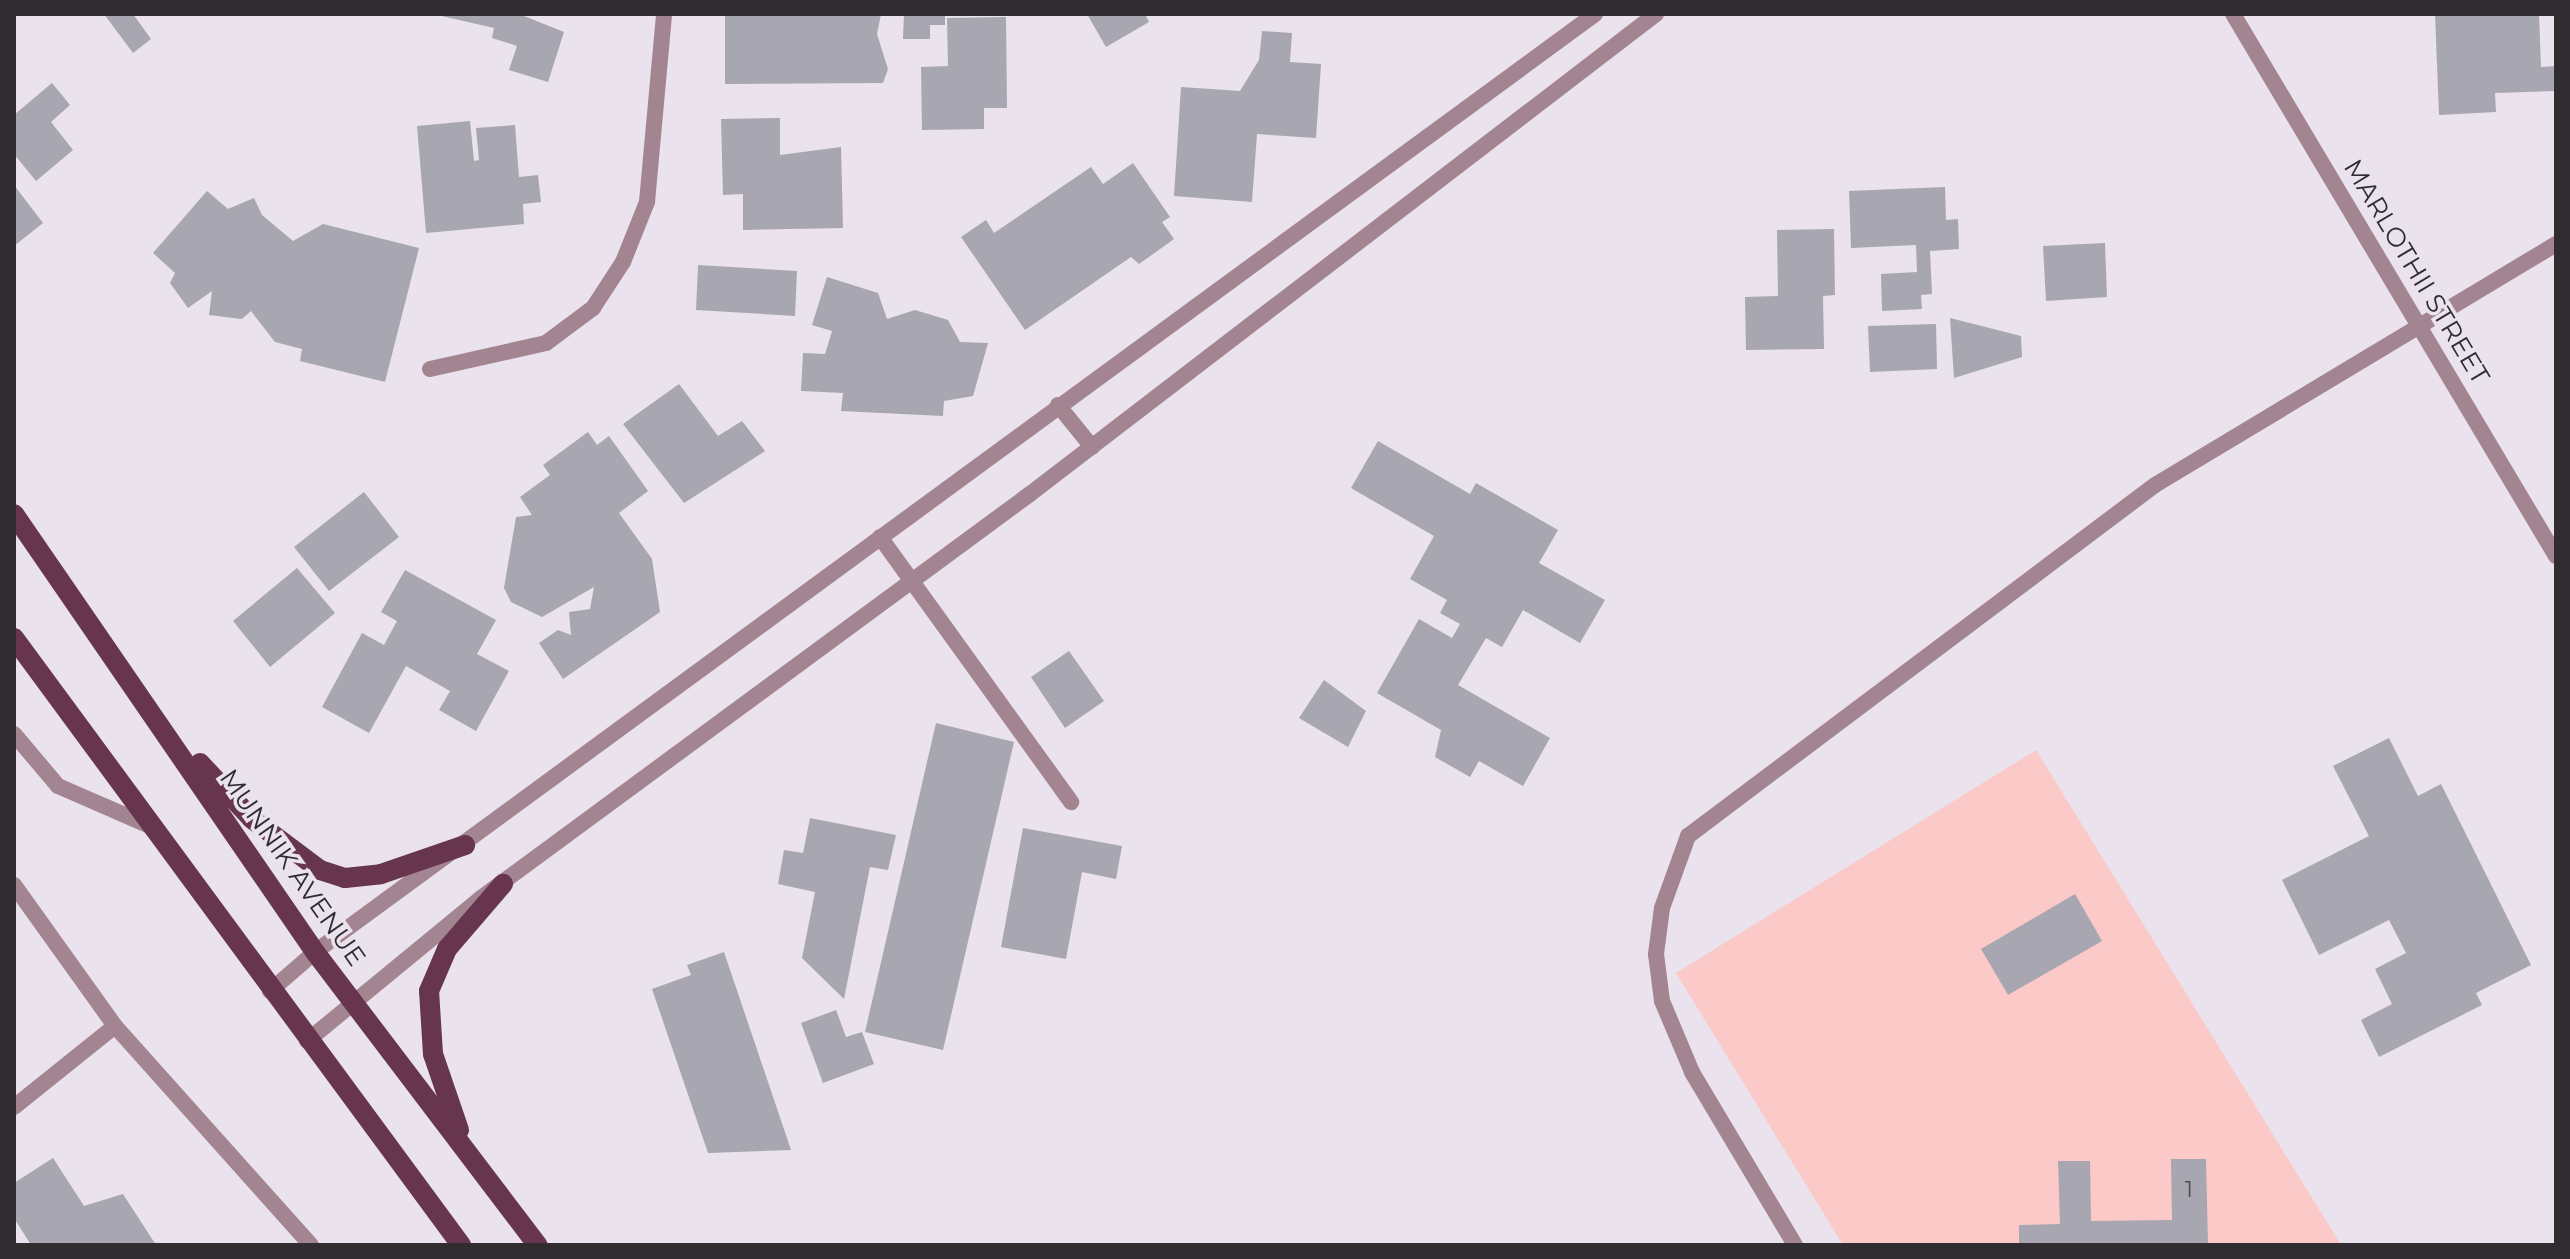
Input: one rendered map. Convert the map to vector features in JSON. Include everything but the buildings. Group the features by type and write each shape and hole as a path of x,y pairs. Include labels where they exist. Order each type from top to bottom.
{"main road":[{"name":"MUNNIK AVENUE","path":"14,514 315,952 537,1245"},
{"path":"14,638 270,991 461,1245"},
{"path":"148,707 252,819 320,870 345,878 381,874 465,845"},
{"path":"463,1145 433,1054 429,991 447,949 503,884"}],"street":[{"path":"430,369 546,343 593,308 616,273 647,202 664,14"},
{"path":"270,991 315,952 1595,14"},
{"path":"307,1041 503,884 1092,447 1656,14"},
{"name":"MARLOTHII STREET","path":"2233,14 2556,556"},
{"path":"1795,1245 1692,1072 1662,1001 1656,954 1662,908 1688,836 2089,530 2556,244"},
{"path":"1058,405 1092,447"},
{"path":"880,537 1071,802"},
{"path":"14,734 58,786 150,826"},
{"path":"14,885 115,1026 311,1245"},
{"path":"14,1107 115,1026"}],"shaded area":[{"path":"2036,750 2341,1245 1843,1245 1676,973"}]}
